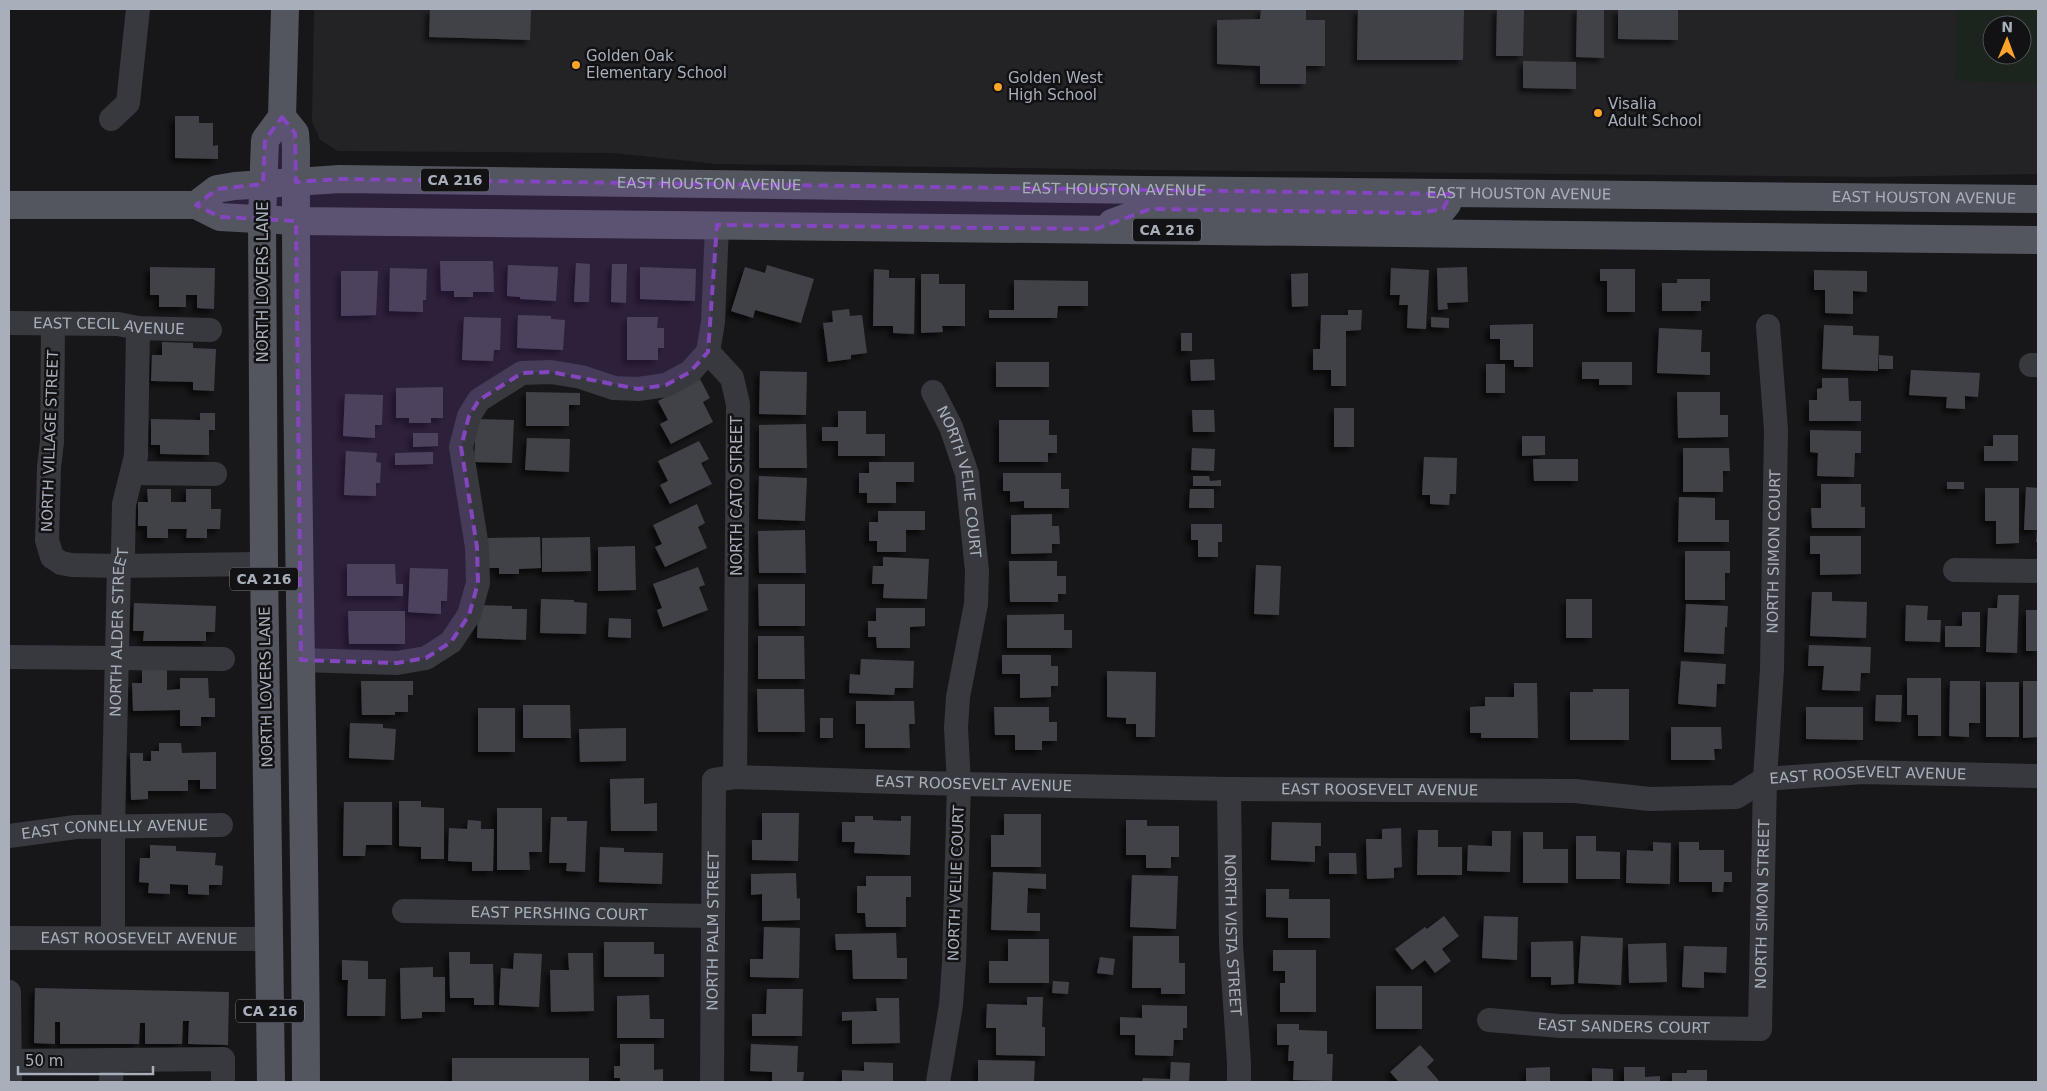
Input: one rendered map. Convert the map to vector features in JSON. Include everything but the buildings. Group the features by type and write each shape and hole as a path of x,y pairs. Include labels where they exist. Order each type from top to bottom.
{"main road":[{"path":"9,205 196,205 220,216 296,221 295,133 282,117 285,9"},
{"name":"NORTH LOVERS LANE","path":"271,1082 264,564 262,219 265,140 282,117"},
{"name":"EAST HOUSTON AVENUE","path":"196,205 217,189 340,179 1451,194 2038,199"},
{"path":"1096,229 1150,209 1420,214 1443,209 1448,204 1451,194"},
{"name":"CA 216","path":"306,1082 296,221 2038,240"},
{"path":"269,939 277,942 284,957 286,1060 291,1082"}],"street":[{"path":"111,119 128,103 138,9"},
{"path":"301,660 397,663 426,658 451,642 469,615 478,583 477,547 461,447 469,416 479,400 522,373 581,377 614,388 638,389 666,385 690,372 708,352 713,322 717,225"},
{"name":"EAST CECIL AVENUE","path":"9,323 118,324 138,328 210,330"},
{"name":"NORTH VILLAGE STREET","path":"53,324 52,442 49,467 47,540 52,557 61,563 119,566"},
{"name":"NORTH SIMON COURT","path":"1765,779 1772,669 1776,430 1768,326"},
{"name":"NORTH ALDER STREET","path":"113,938 113,827 119,566 123,554 124,504 136,456 138,328"},
{"name":"NORTH CATO STREET","path":"708,352 732,378 738,404 725,779"},
{"name":"NORTH VELIE COURT","path":"933,392 951,427 967,474 977,571 976,604 958,697 956,728 959,784 954,962 951,1005 938,1082"},
{"path":"133,473 215,474"},
{"path":"119,566 264,564"},
{"path":"1955,570 2038,571"},
{"path":"9,657 222,659"},
{"name":"EAST ROOSEVELT AVENUE","path":"725,779 1229,789 1575,791 1650,799 1736,797 1765,779 1863,772 2038,776"},
{"name":"NORTH PALM STREET","path":"712,1082 713,916 725,779"},
{"name":"NORTH SIMON STREET","path":"1760,1029 1765,779"},
{"name":"NORTH VISTA STREET","path":"1229,789 1231,944 1239,1082"},
{"name":"EAST CONNELLY AVENUE","path":"9,836 76,827 221,825"},
{"name":"EAST PERSHING COURT","path":"404,910 713,916"},
{"name":"EAST ROOSEVELT AVENUE","path":"9,938 269,939"},
{"path":"9,992 10,1068 111,1071 223,1059 223,1082"},
{"name":"EAST SANDERS COURT","path":"1489,1020 1560,1026 1760,1029"}],"highlighted area":[{"path":"282,117 295,133 296,182 340,179 1451,194 1443,209 1420,213 1150,209 1096,229 717,225 708,352 690,372 666,385 638,389 551,372 522,373 479,400 469,416 461,447 477,547 478,583 469,615 451,642 439,650 426,658 397,663 301,660 296,221 220,217 196,205 217,189 263,184 265,140"}],"shaded area":[{"path":"314,9 2038,9 2038,174 1871,177 717,164 613,153 338,151 320,140 312,121"},
{"path":"1957,9 2038,9 2038,83 1955,81"}],"place":[{"name":"Golden Oak Elementary School","path":"576,65"},
{"name":"Golden West High School","path":"998,87"},
{"name":"Visalia Adult School","path":"1598,113"}]}
